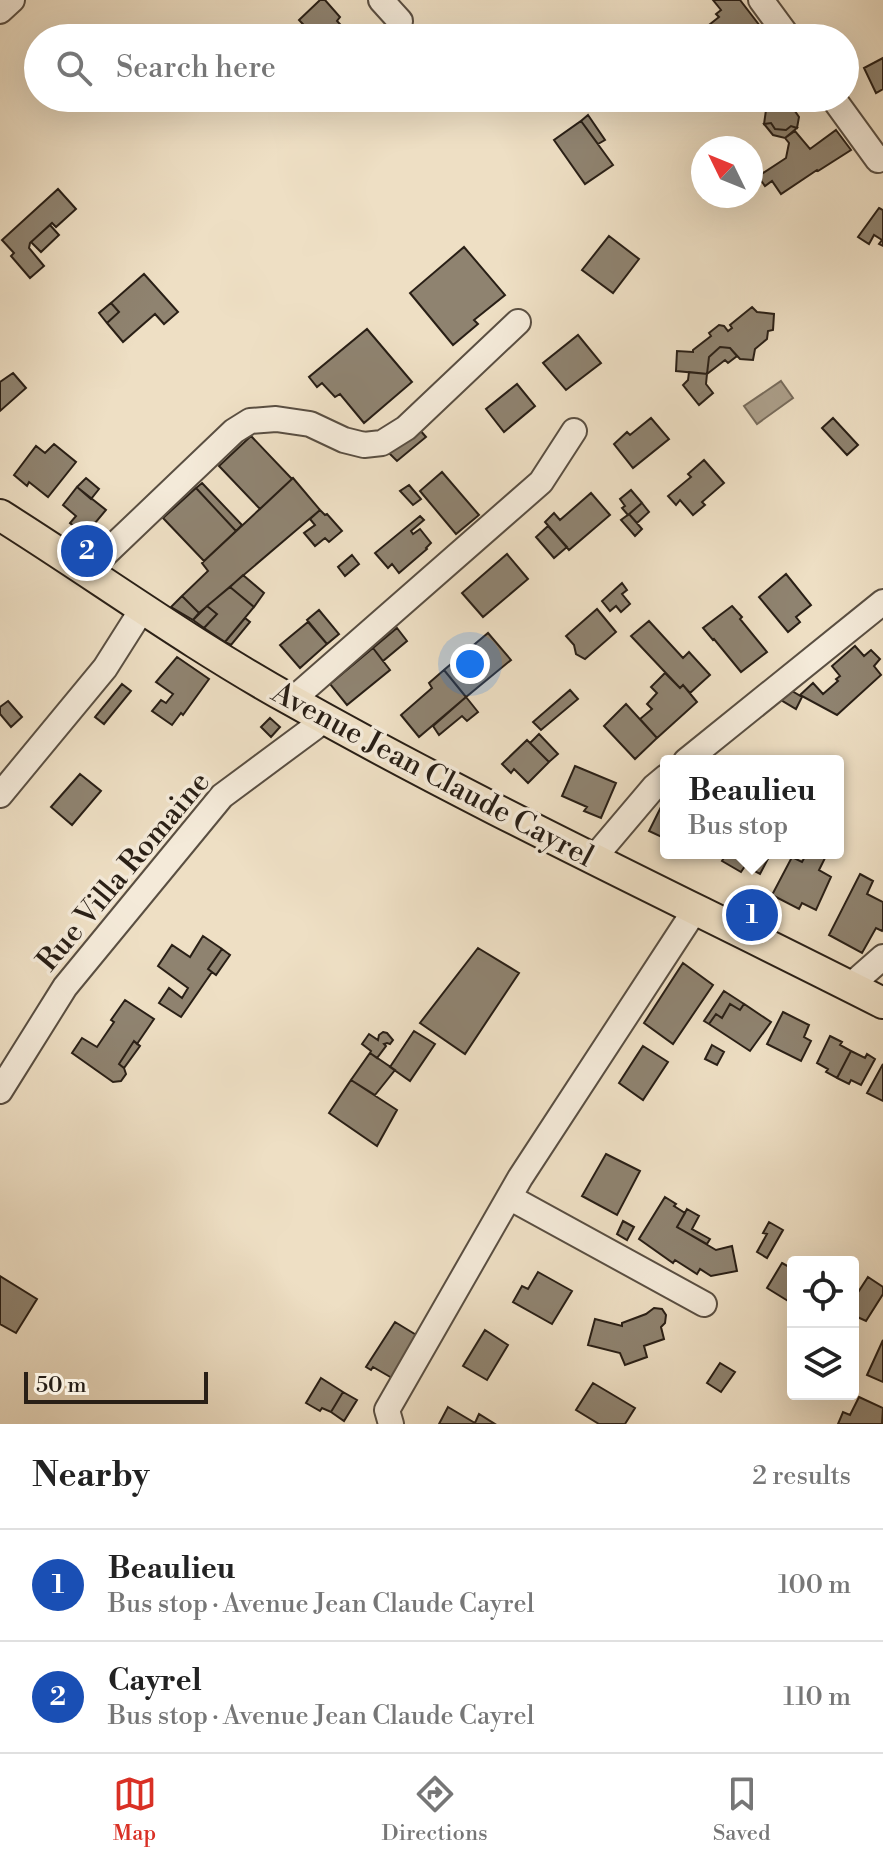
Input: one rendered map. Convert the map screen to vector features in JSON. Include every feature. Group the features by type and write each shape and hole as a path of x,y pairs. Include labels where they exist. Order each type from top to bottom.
{"main road":[{"name":"Avenue Jean Claude Cayrel","path":"0,515 291,701 593,859 883,1003"}],"street":[{"path":"0,11 12,0"},
{"path":"381,0 400,21"},
{"path":"761,0 779,24"},
{"path":"843,112 878,160 883,158"},
{"path":"90,573 103,556 234,431 250,421 276,419 299,422 344,440 364,445 382,443 406,428 518,322"},
{"path":"291,701 541,482 574,431"},
{"path":"693,755 883,602"},
{"path":"0,795 105,668 143,608"},
{"name":"Rue Villa Romaine","path":"0,1091 65,987 222,796 324,718"},
{"path":"593,859 660,782"},
{"path":"391,1424 387,1410 509,1197 695,910"},
{"path":"850,986 883,957"},
{"path":"509,1197 704,1304"}],"shaded area":[{"path":"781,381 793,398 757,424 744,406"}],"building":[{"path":"320,0 325,0 340,17 337,21 340,24 303,24 299,20"},
{"path":"713,0 740,0 758,24 710,24 719,17 716,14 721,10"},
{"path":"883,58 883,89 876,93 864,68"},
{"path":"766,112 796,112 799,117 797,128 775,129 771,123 764,124"},
{"path":"588,115 605,140 598,144 581,121"},
{"path":"581,121 613,165 585,184 554,140"},
{"path":"771,123 775,129 797,128 785,138 773,135 764,124"},
{"path":"836,130 851,150 781,194 772,181 765,186 763,173 786,158 789,143 785,138 795,131 810,149"},
{"path":"58,189 76,209 56,227 52,223 30,243 29,248 44,266 30,278 2,240"},
{"path":"879,208 883,210 883,246 879,244 882,240 874,235 869,244 858,237"},
{"path":"50,225 59,235 41,252 31,242"},
{"path":"609,236 639,259 613,293 582,270"},
{"path":"464,247 505,295 474,320 478,324 453,345 410,293"},
{"path":"144,274 178,312 164,324 155,314 123,342 107,323 119,312 111,303"},
{"path":"111,303 119,312 107,323 99,313"},
{"path":"752,307 757,312 774,314 773,330 768,331 767,339 755,349 753,360 740,359 730,348 720,347 709,357 707,374 676,371 677,351 693,352 719,325 728,331 732,328 730,325"},
{"path":"367,329 412,382 364,423 340,394 335,397 322,383 317,387 309,377"},
{"path":"578,335 601,363 566,390 543,363"},
{"path":"720,347 730,348 737,356 728,363 725,360 707,374 709,357"},
{"path":"689,372 707,374 706,384 713,393 699,405 683,385 688,380"},
{"path":"13,373 26,388 0,411 0,382"},
{"path":"517,384 535,406 504,432 486,409"},
{"path":"651,418 669,439 633,468 614,444"},
{"path":"833,418 858,445 847,455 822,428"},
{"path":"419,429 426,437 397,461 389,453"},
{"path":"251,436 292,479 260,509 219,466"},
{"path":"54,444 76,462 48,497 14,475 36,446 45,453"},
{"path":"704,460 724,483 702,502 705,505 693,515 680,500 676,505 668,496 691,477 688,474"},
{"path":"442,472 479,515 456,534 420,491"},
{"path":"86,478 99,489 91,499 77,487"},
{"path":"293,478 320,510 199,613 182,596 208,571 202,563"},
{"path":"202,483 242,525 236,531 196,488"},
{"path":"409,485 421,499 413,505 400,491"},
{"path":"77,487 106,510 85,535 70,523 76,516 63,505"},
{"path":"196,488 236,531 204,561 163,518"},
{"path":"631,490 642,503 628,515 620,499"},
{"path":"591,493 610,515 569,550 545,522 554,513 560,520"},
{"path":"642,503 649,512 637,523 629,514"},
{"path":"320,510 342,531 329,542 325,538 315,546 304,533 315,525 310,519"},
{"path":"629,514 642,529 635,536 621,520"},
{"path":"420,516 424,520 411,531 413,534 420,529 431,543 399,573 392,564 388,568 375,553"},
{"path":"548,526 567,547 554,558 536,537"},
{"path":"507,554 528,579 483,617 462,593"},
{"path":"352,555 359,564 345,576 338,567"},
{"path":"786,574 811,605 796,617 800,622 788,632 759,597"},
{"path":"243,575 264,593 254,607 230,587"},
{"path":"622,583 627,590 622,594 630,604 621,612 616,606 610,611 602,601"},
{"path":"230,587 254,607 225,642 204,628 217,614 207,606"},
{"path":"182,596 199,613 193,620 171,607"},
{"path":"207,606 217,614 204,628 193,620"},
{"path":"732,606 767,652 741,672 703,628"},
{"path":"597,609 616,632 585,659 576,654 574,645 566,636"},
{"path":"319,610 339,634 327,644 307,620"},
{"path":"245,618 250,622 231,645 225,642"},
{"path":"649,621 683,658 689,652 710,675 690,693 683,685 680,688 631,636"},
{"path":"308,622 327,644 300,668 280,645"},
{"path":"397,628 407,641 383,661 373,648"},
{"path":"488,633 511,660 466,697 444,670"},
{"path":"855,646 864,656 871,650 880,659 874,666 881,675 837,715 800,695 813,683 823,694 838,681 836,679 840,676 832,666"},
{"path":"373,648 390,670 347,705 330,684"},
{"path":"177,657 209,679 172,725 152,711 161,700 166,703 173,694 156,682"},
{"path":"444,670 466,697 419,737 401,715 432,688 429,683"},
{"path":"665,673 680,688 683,685 697,702 657,738 640,719 652,709 647,704 657,693 651,687"},
{"path":"122,684 131,691 104,724 95,717"},
{"path":"570,690 578,699 541,730 533,722"},
{"path":"792,691 802,697 796,709 781,700"},
{"path":"466,697 478,712 467,721 462,716 439,735 433,726"},
{"path":"8,701 22,717 11,727 0,714 0,707"},
{"path":"626,704 657,738 635,759 604,726"},
{"path":"270,718 280,727 271,737 261,727"},
{"path":"539,734 558,754 549,762 530,743"},
{"path":"527,740 549,762 528,783 514,769 511,773 502,764"},
{"path":"575,766 616,783 601,818 584,811 587,807 562,796"},
{"path":"80,774 101,791 72,825 51,807"},
{"path":"660,809 660,836 649,831"},
{"path":"768,859 760,874 745,866 741,872 722,861"},
{"path":"791,859 802,862 804,859 824,859 819,870 831,877 816,910 802,903 799,909 772,895"},
{"path":"860,874 873,881 867,894 883,902 883,929 876,928 862,953 829,935"},
{"path":"203,936 222,949 208,969 212,972 181,1017 159,1003 169,988 182,998 188,988 158,966 172,945 190,957"},
{"path":"478,948 519,973 465,1054 420,1023"},
{"path":"222,949 230,955 216,975 208,969"},
{"path":"683,963 713,985 673,1044 644,1023"},
{"path":"724,991 744,1004 740,1010 730,1004 722,1018 716,1014 709,1024 704,1021"},
{"path":"125,1000 154,1019 119,1064 126,1074 121,1081 113,1082 72,1053 82,1038 97,1047"},
{"path":"730,1004 740,1010 744,1004 771,1022 750,1051 709,1024 716,1014 722,1018"},
{"path":"783,1012 809,1025 804,1037 811,1041 801,1061 767,1044"},
{"path":"414,1031 435,1044 410,1081 390,1067"},
{"path":"383,1032 393,1040 390,1044 384,1044 386,1046 377,1058 362,1044 369,1034 378,1040"},
{"path":"830,1036 851,1051 837,1078 817,1063"},
{"path":"134,1041 140,1046 124,1068 119,1064"},
{"path":"712,1045 724,1052 717,1065 705,1059"},
{"path":"643,1046 668,1062 643,1100 619,1083"},
{"path":"851,1051 875,1059 861,1085 837,1078"},
{"path":"370,1053 395,1070 375,1095 351,1080"},
{"path":"883,1064 883,1101 867,1093"},
{"path":"351,1080 397,1110 377,1146 329,1113"},
{"path":"606,1154 640,1171 617,1215 582,1196"},
{"path":"665,1197 685,1213 677,1227 716,1250 732,1246 737,1271 711,1276 700,1269 697,1274 675,1260 673,1263 639,1239"},
{"path":"687,1209 699,1216 692,1229 710,1239 707,1244 677,1227"},
{"path":"623,1221 634,1227 627,1240 617,1234"},
{"path":"769,1222 783,1230 767,1258 757,1252 767,1234 763,1233"},
{"path":"782,1263 787,1266 787,1300 767,1288"},
{"path":"538,1272 572,1291 552,1324 513,1302 522,1286 528,1289"},
{"path":"0,1276 37,1299 16,1333 0,1324"},
{"path":"868,1277 883,1287 883,1294 866,1321 859,1318 859,1291"},
{"path":"654,1308 662,1309 666,1315 661,1327 664,1339 644,1346 647,1357 625,1365 620,1353 588,1345 595,1319 622,1326 622,1323"},
{"path":"395,1322 418,1336 392,1378 373,1367 371,1370 366,1367"},
{"path":"485,1330 508,1345 487,1380 463,1366"},
{"path":"883,1340 883,1382 867,1375"},
{"path":"720,1363 735,1372 721,1392 707,1383"},
{"path":"321,1378 343,1392 331,1412 322,1408 320,1411 306,1403"},
{"path":"593,1383 635,1408 625,1424 599,1424 576,1410"},
{"path":"343,1392 357,1400 344,1421 331,1412"},
{"path":"859,1397 883,1408 882,1424 838,1424 843,1412 850,1415"},
{"path":"448,1407 475,1423 479,1414 495,1424 439,1424"}],"place":[{"name":"Cayrel","path":"87,551"},
{"name":"Beaulieu","path":"752,915"}]}
